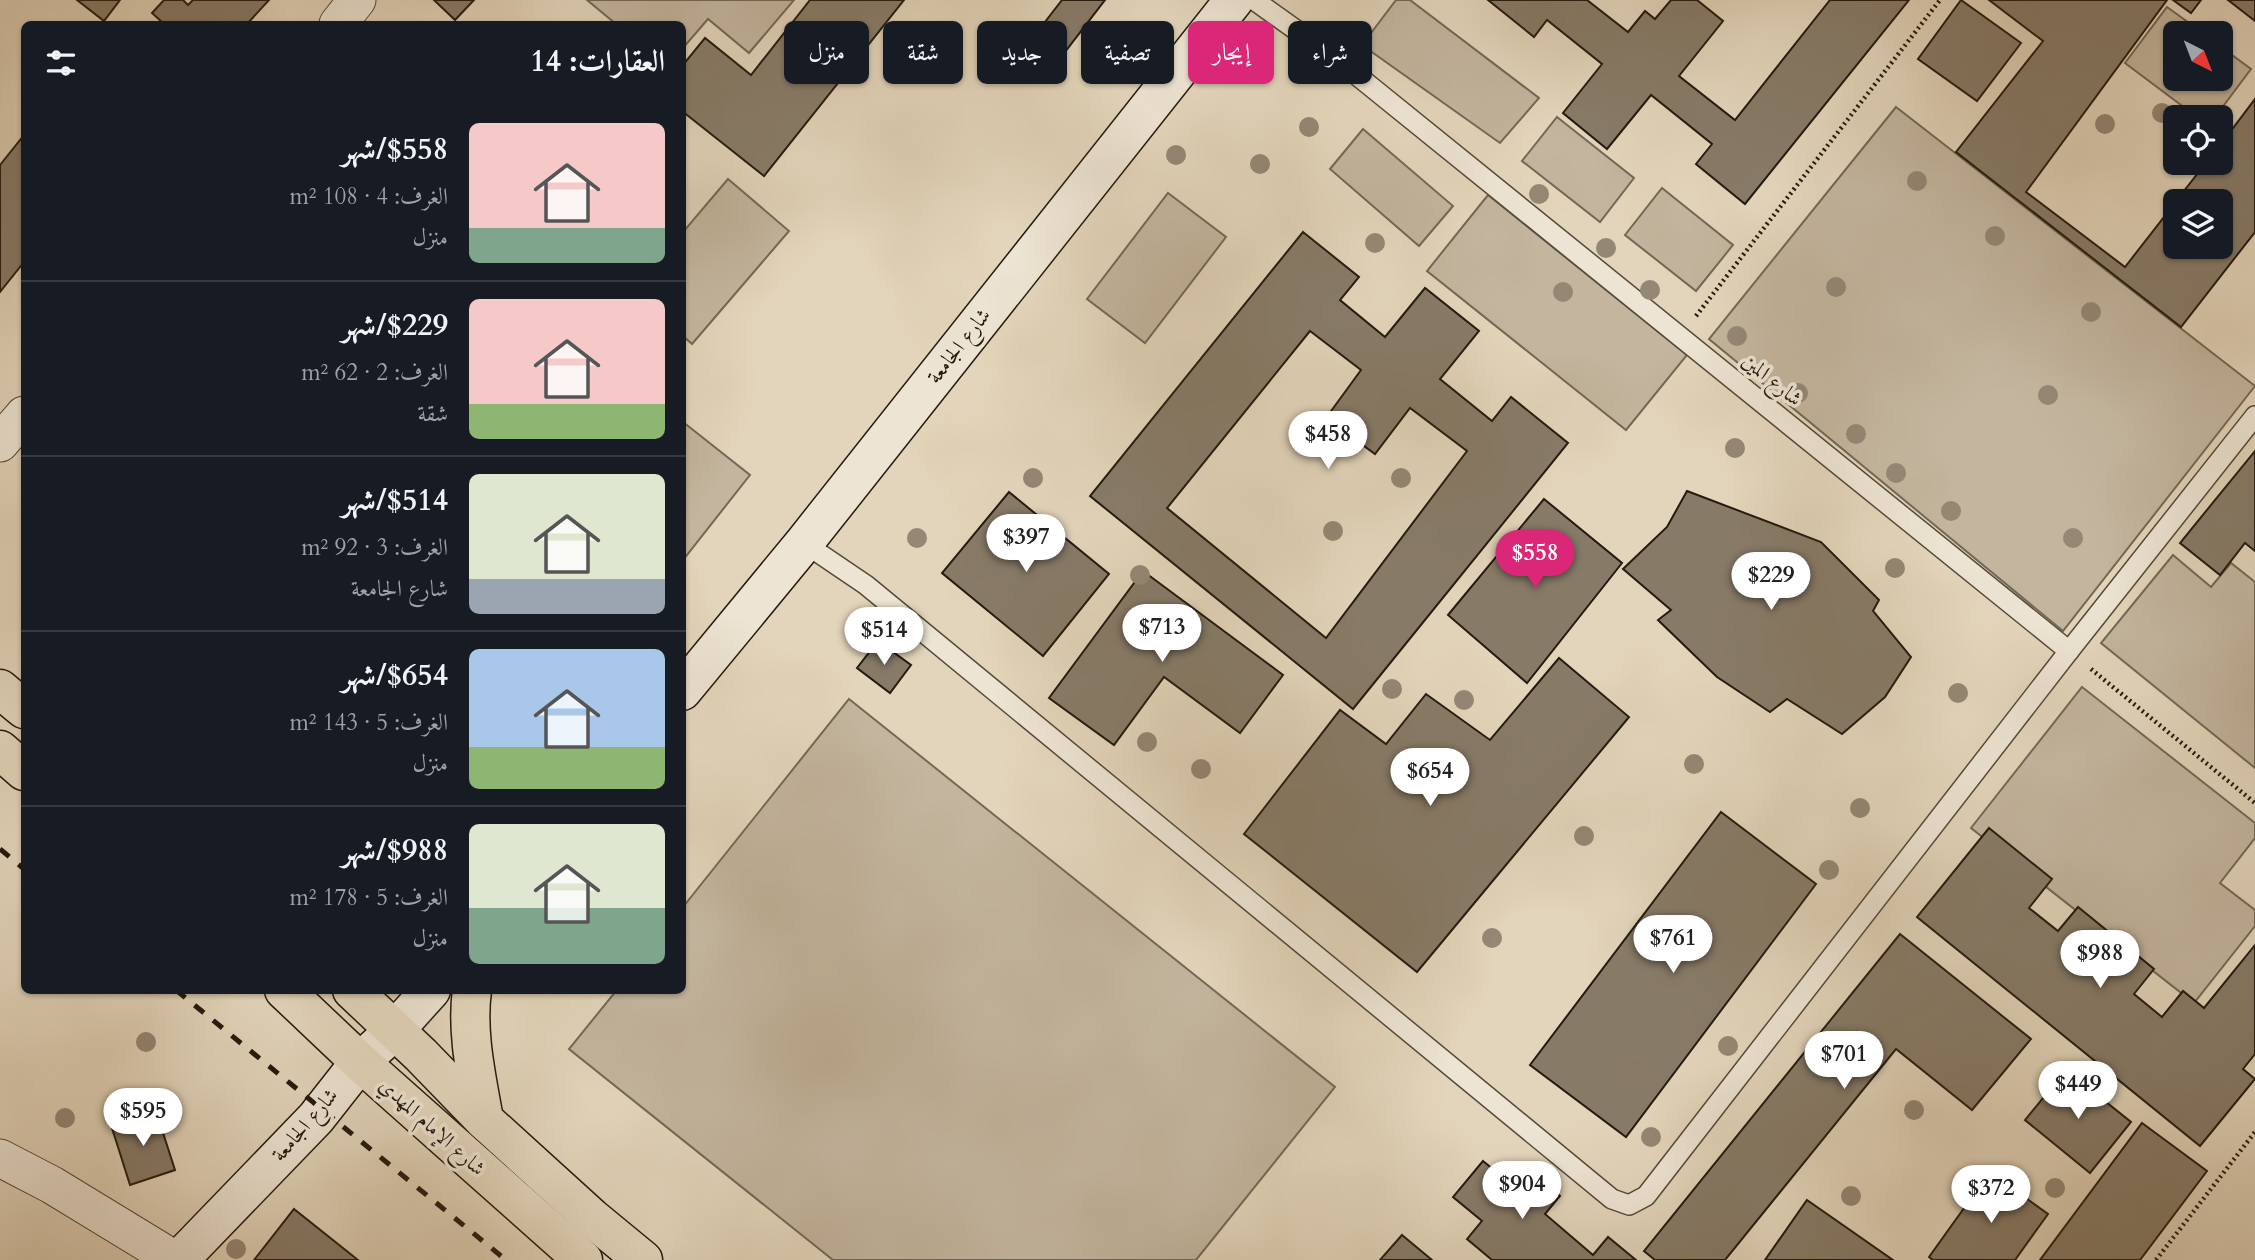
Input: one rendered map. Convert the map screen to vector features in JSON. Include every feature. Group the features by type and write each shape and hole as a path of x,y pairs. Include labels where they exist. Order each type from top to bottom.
{"main road":[{"name":"شارع الجامعة","path":"686,686 804,542 1234,0"},
{"path":"0,688 21,706"},
{"path":"0,750 21,768"},
{"name":"شارع الإمام المهدي","path":"288,994 360,1062 583,1260"},
{"name":"شارع الإمام المهدي","path":"356,994 436,1069 484,1120 592,1218 643,1260"},
{"name":"شارع الجامعة","path":"177,1260 316,1118 360,1062 427,994"},
{"path":"472,994 471,1030 484,1120"}],"street":[{"path":"340,21 357,0"},
{"path":"0,443 21,418"},
{"path":"0,1158 52,1185 177,1260"}],"lane":[{"name":"شارع المين","path":"1254,0 1338,61 2069,650"},
{"path":"804,542 866,585 1612,1199 1629,1205 1646,1196 2069,650 2255,416"}],"path":[{"path":"1680,336 1940,0"},
{"path":"2069,650 2255,803"},
{"path":"2157,1260 2255,1132"}],"shaded area":[{"path":"587,0 794,0 749,53 708,19 686,45 686,21 612,21"},
{"path":"1396,0 1410,0 1539,98 1500,143 1372,52 1372,32"},
{"path":"2167,7 2186,21 2163,21 2163,91 2233,91 2233,56 2251,69 2224,105 2181,105 2125,63"},
{"path":"1896,107 2255,386 2063,631 1709,339"},
{"path":"1557,117 1634,178 1600,222 1522,161"},
{"path":"1363,129 1453,206 1419,246 1330,169"},
{"path":"728,179 789,231 692,344 686,339 686,228"},
{"path":"1662,188 1733,245 1696,291 1625,235"},
{"path":"1168,193 1226,237 1145,343 1087,299"},
{"path":"1488,195 1687,355 1626,430 1427,271"},
{"path":"686,424 750,475 686,556"},
{"path":"2173,555 2211,587 2231,563 2255,582 2255,768 2101,643"},
{"path":"2082,687 2255,823 2255,838 2220,883 2255,910 2255,926 2194,1003 1971,828"},
{"path":"849,699 1335,1087 1196,1260 833,1260 569,1049 614,994 686,994 686,903"}],"building":[{"path":"77,0 120,0 104,21"},
{"path":"164,0 183,0 188,5 193,0 269,0 250,21 161,21 152,13"},
{"path":"434,0 474,0 455,20"},
{"path":"810,0 904,0 887,21 883,21 883,26 869,44 869,21 793,21"},
{"path":"1062,0 1105,0 1089,21 1081,21 1081,31 1067,49 1067,21 1046,21"},
{"path":"1488,0 1587,0 1628,32 1645,11 1655,19 1671,0 1697,0 1723,21 1679,76 1735,120 1830,0 1909,0 1745,204 1696,164 1712,144 1651,95 1607,149 1563,113 1602,64 1547,20 1534,37"},
{"path":"1961,0 2021,43 1977,101 1918,59"},
{"path":"1989,0 2167,0 2026,192 2125,267 2163,218 2163,259 2233,259 2233,189 2185,189 2197,175 2233,175 2233,128 2255,99 2255,232 2181,327 1956,152 2043,41"},
{"path":"2173,0 2201,0 2191,13"},
{"path":"2228,0 2255,0 2255,21"},
{"path":"784,33 784,84 837,84 764,176 686,114 686,61 705,38 751,75"},
{"path":"21,139 21,266 0,292 0,165"},
{"path":"1303,232 1359,277 1340,300 1385,337 1425,288 1479,331 1440,379 1492,421 1511,397 1568,443 1353,709 1090,496","holes":["1310,331 1361,370 1326,418 1375,454 1410,408 1467,451 1326,638 1167,508"]},
{"path":"2255,451 2255,551 2245,543 2220,575 2180,543"},
{"path":"1687,491 1821,542 1879,600 1873,611 1911,657 1885,697 1842,734 1787,699 1770,712 1717,677 1658,620 1671,610 1623,569 1667,527"},
{"path":"1009,492 1109,574 1043,656 942,573"},
{"path":"1544,499 1622,563 1527,683 1448,615"},
{"path":"1143,571 1283,675 1240,733 1164,677 1114,745 1049,698"},
{"path":"878,641 911,665 890,693 857,668"},
{"path":"1559,658 1629,717 1417,972 1244,834 1340,710 1386,744 1426,694 1490,740"},
{"path":"1721,812 1816,884 1626,1137 1530,1065"},
{"path":"1989,828 2052,879 2029,908 2058,931 2078,907 2154,969 2134,994 2162,1017 2183,991 2204,1008 2255,945 2255,1054 2243,1069 2255,1079 2200,1146 1917,917"},
{"path":"1900,934 2031,1039 1972,1110 1896,1049 1725,1260 1655,1260 1644,1251"},
{"path":"2066,1070 2131,1122 2090,1173 2025,1120"},
{"path":"156,1111 175,1170 130,1185 111,1125"},
{"path":"2142,1123 2207,1171 2140,1260 2040,1260"},
{"path":"1483,1161 1517,1189 1531,1172 1560,1196 1545,1214 1593,1255 1608,1237 1636,1260 1492,1260 1467,1239 1482,1221 1453,1197"},
{"path":"1990,1172 2048,1214 2015,1260 1933,1260 1929,1257"},
{"path":"1807,1200 1893,1260 1765,1260"},
{"path":"294,1209 358,1260 254,1260"},
{"path":"1402,1235 1432,1260 1380,1260"}],"railway":[{"path":"0,849 21,866"},
{"path":"181,994 506,1260"}]}
